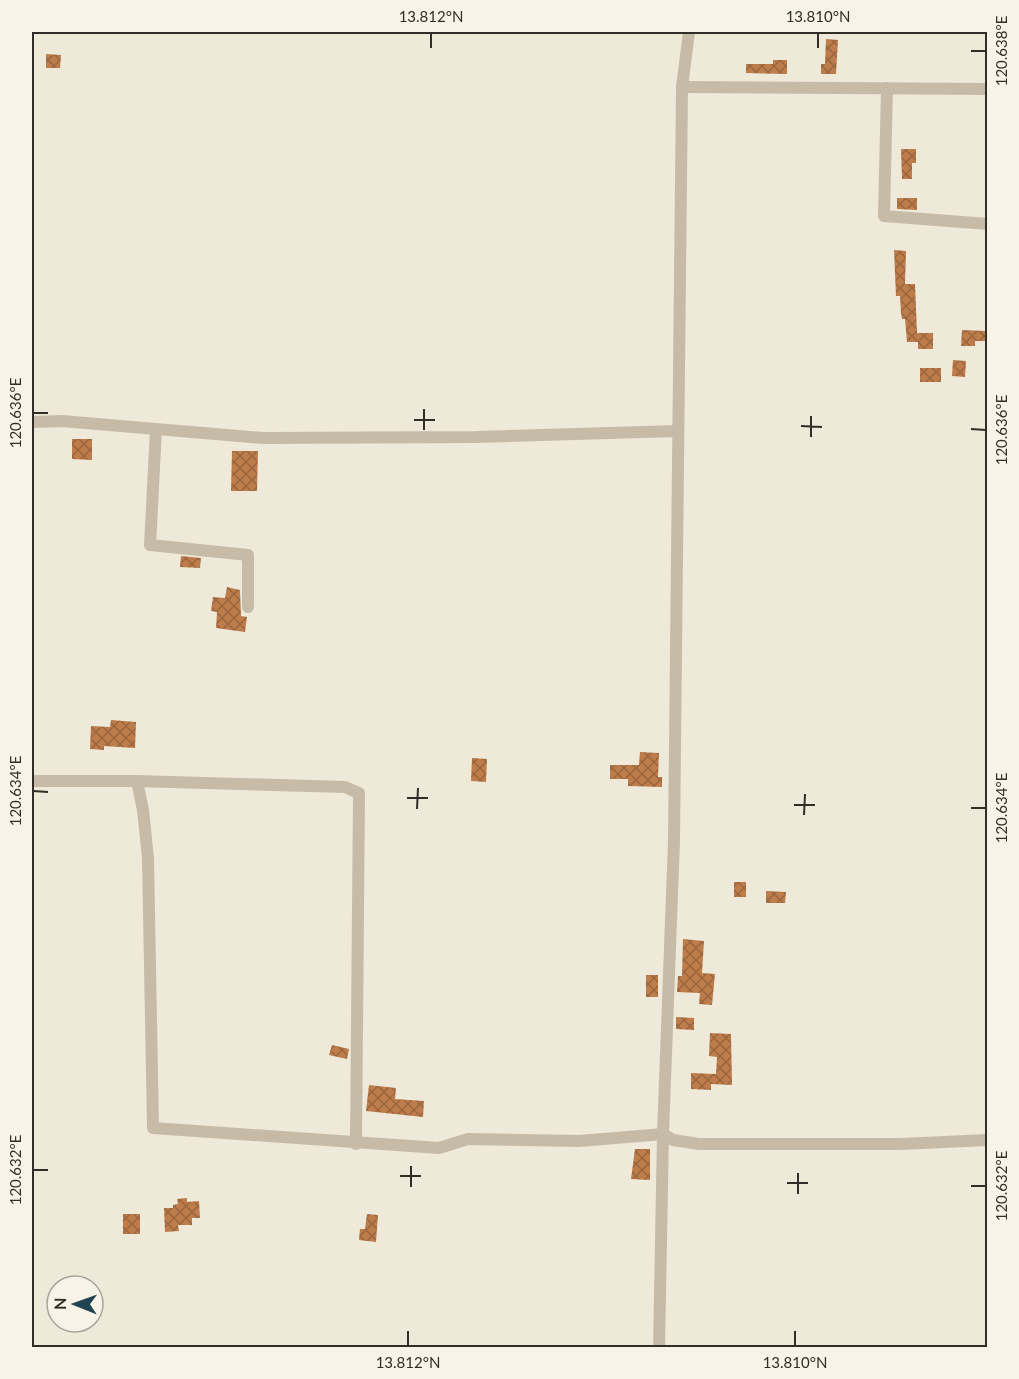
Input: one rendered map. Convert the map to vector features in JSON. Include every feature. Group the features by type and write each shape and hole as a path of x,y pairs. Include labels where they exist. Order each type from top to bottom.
{"street":[{"path":"659,1347 663,1134 674,842 676,431 682,87 689,32"},
{"path":"682,87 987,89"},
{"path":"887,88 884,216 987,224"},
{"path":"32,422 62,421 263,438 476,437 676,431"},
{"path":"156,429 150,545 248,555 248,607"},
{"path":"32,780 345,787 359,793 356,1144"},
{"path":"137,781 144,810 148,858 153,1128 439,1148 468,1139 579,1141 663,1134 673,1140 699,1144 900,1144 987,1140"}],"building":[{"path":"826,39 838,40 836,74 821,74 821,64 825,64"},
{"path":"46,54 61,55 60,68 46,68"},
{"path":"773,60 787,60 787,74 746,73 746,64 773,64"},
{"path":"901,149 916,149 916,163 912,163 912,179 902,179"},
{"path":"897,198 917,198 917,210 897,209"},
{"path":"894,250 906,251 905,284 915,284 917,333 933,333 933,349 918,349 918,342 907,342 900,296 896,296"},
{"path":"962,330 987,331 987,341 975,341 975,346 961,346"},
{"path":"953,360 966,361 965,377 952,376"},
{"path":"920,368 941,368 941,382 920,382"},
{"path":"72,439 92,439 92,460 72,459"},
{"path":"232,451 258,451 257,491 231,491"},
{"path":"181,556 201,558 200,568 180,567"},
{"path":"227,587 240,590 241,616 247,617 245,632 216,628 217,612 211,611 213,597 225,598"},
{"path":"111,720 136,722 135,748 104,746 104,750 90,749 91,726 110,727"},
{"path":"640,752 659,753 658,777 662,777 662,787 628,786 628,779 610,779 610,765 639,765"},
{"path":"472,758 487,759 486,782 471,781"},
{"path":"734,882 746,882 746,897 734,897"},
{"path":"766,891 786,892 785,903 766,903"},
{"path":"683,939 704,941 702,973 715,974 712,1005 699,1004 700,993 677,992 678,976 682,976"},
{"path":"646,975 658,975 658,997 646,997"},
{"path":"676,1017 694,1018 694,1030 676,1029"},
{"path":"710,1033 731,1034 732,1085 711,1084 711,1090 691,1089 691,1073 716,1074 717,1057 709,1056"},
{"path":"332,1045 349,1049 347,1059 329,1055"},
{"path":"369,1085 396,1088 395,1099 424,1101 423,1117 366,1111"},
{"path":"635,1149 650,1149 650,1180 631,1179"},
{"path":"187,1198 187,1202 199,1201 200,1218 192,1218 192,1225 178,1225 179,1231 165,1232 164,1208 173,1208 173,1205 178,1204 177,1199"},
{"path":"123,1214 140,1214 140,1234 123,1234"},
{"path":"367,1214 378,1215 376,1242 359,1240 360,1229 365,1229"}]}
